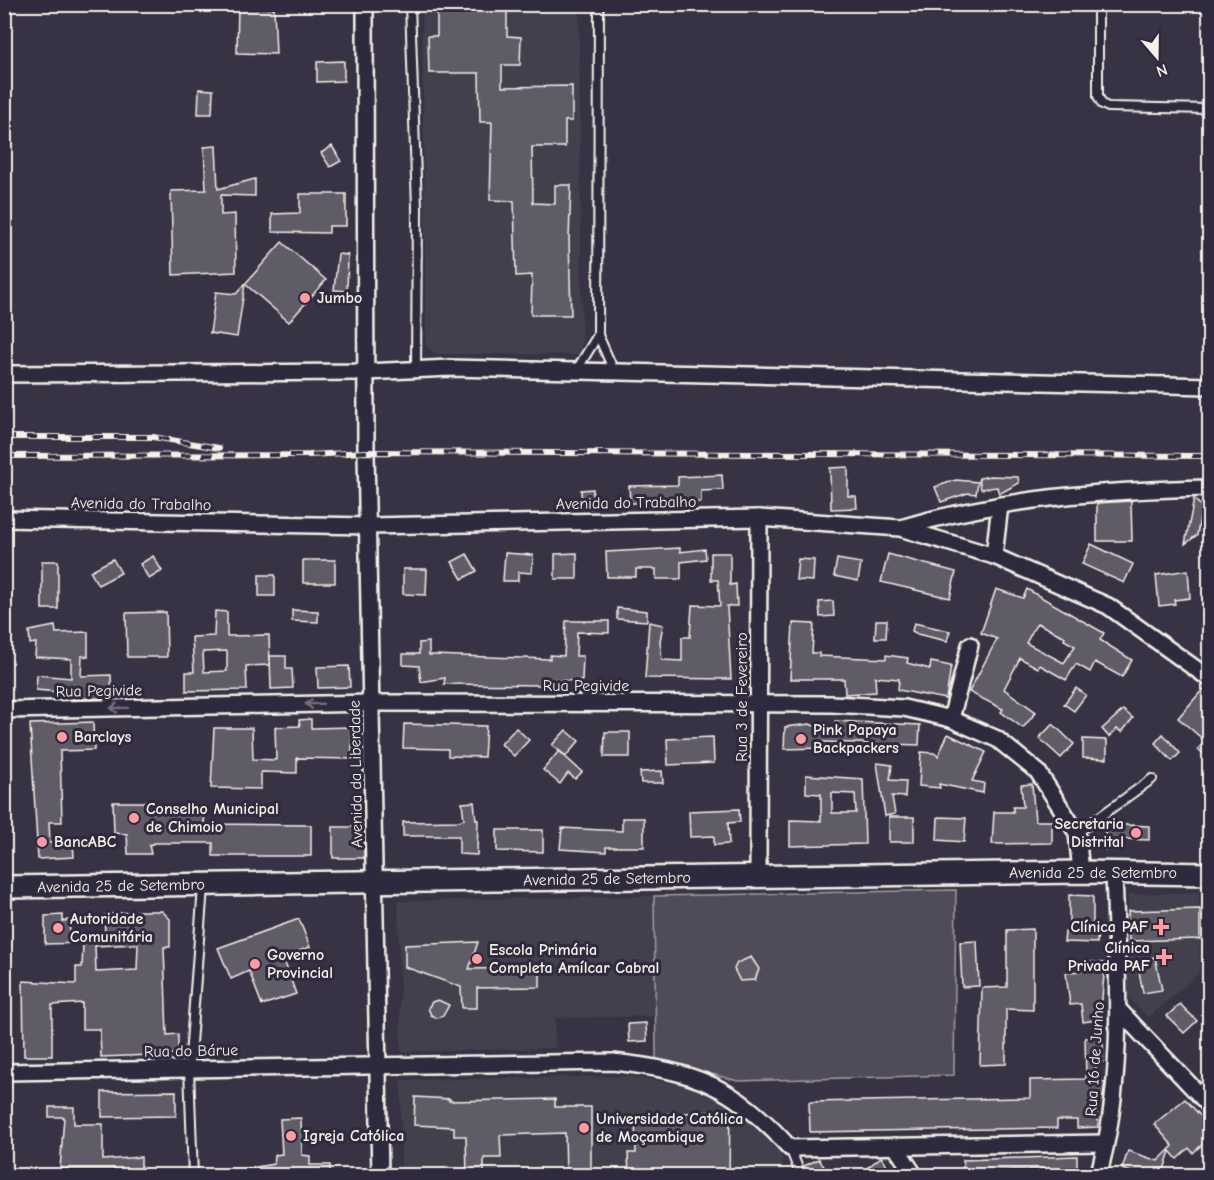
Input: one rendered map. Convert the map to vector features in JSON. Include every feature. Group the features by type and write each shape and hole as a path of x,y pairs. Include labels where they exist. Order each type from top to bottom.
{"street":[{"name":"Avenida da Liberdade","path":"365,4 366,372 380,1176"},
{"path":"4,374 416,370 576,371 1209,386"},
{"path":"900,528 939,517 1000,505 1092,493 1209,488"},
{"path":"994,556 1000,505"},
{"name":"Avenida do Trabalho","path":"4,519 369,526 759,518 900,528 994,556 1108,606 1209,679"},
{"name":"Rua 3 de Fevereiro","path":"758,877 761,704 759,518"},
{"path":"951,720 970,645"},
{"name":"Rua Pegivide","path":"4,711 373,703 761,704 904,708 951,720 997,739 1038,772 1077,833 1081,872"},
{"name":"Avenida 25 de Setembro","path":"4,887 1081,872 1209,874"},
{"name":"Rua 16 de Junho","path":"1098,1176 1112,1107 1118,1008 1114,872"},
{"path":"1118,1008 1209,1106"},
{"name":"Rua do Bárue","path":"4,1072 613,1062 653,1066 695,1078 733,1095 761,1116 790,1148"},
{"path":"790,1148 1105,1143"},
{"path":"895,1146 915,1176"}],"lane":[{"path":"410,4 417,208 416,370"},
{"path":"599,4 597,335 614,372"},
{"path":"1098,4 1098,96 1101,104 1108,107 1209,109"},
{"path":"576,371 597,335"},
{"path":"1077,833 1152,779"},
{"path":"193,1176 189,1069 203,885"},
{"path":"790,1148 801,1176"}],"shaded area":[{"path":"422,5 579,5 582,355 436,354 426,346"},
{"path":"956,890 954,1075 738,1081 656,1059 654,896"},
{"name":"Clínica Privada PAF","path":"1199,892 1200,972 1148,1018 1127,996 1128,894"},
{"name":"Escola Primária Completa Amílcar Cabral","path":"654,896 657,1016 555,1018 555,1048 401,1052 398,901"},
{"name":"Universidade Católica de Moçambique","path":"629,1076 723,1092 782,1144 783,1175 401,1175 401,1080"}],"building":[{"path":"238,4 266,4 266,8 274,8 276,54 237,53"},
{"path":"437,4 507,4 507,36 521,37 520,65 502,65 502,87 572,86 572,121 565,121 565,147 532,147 533,203 555,204 555,185 571,185 569,239 571,315 531,315 532,275 516,276 514,201 490,200 492,122 480,122 479,73 429,73 428,36 437,36"},
{"path":"344,61 344,81 317,82 317,62"},
{"path":"199,89 213,90 212,114 198,114"},
{"path":"216,146 218,189 255,179 255,196 221,195 221,215 235,214 236,272 173,275 171,191 206,190 204,147"},
{"path":"332,146 341,161 330,167 321,153"},
{"path":"300,194 346,194 346,226 329,226 329,233 272,232 272,214 300,213"},
{"path":"282,242 326,280 289,322 245,284"},
{"path":"338,254 348,255 347,291 334,290"},
{"path":"245,284 237,337 210,333 216,292 236,294"},
{"path":"848,467 848,496 856,496 857,508 831,509 830,468"},
{"path":"722,475 723,490 701,491 701,502 630,503 629,486 678,485 678,477"},
{"path":"1018,477 1019,483 999,494 997,487 981,489 979,478"},
{"path":"956,480 978,482 976,494 968,493 941,502 935,487"},
{"path":"593,489 593,508 582,508 581,490"},
{"path":"1194,499 1202,507 1197,535 1185,544"},
{"path":"1131,501 1132,541 1097,541 1097,503"},
{"path":"1091,544 1133,564 1124,583 1082,564"},
{"path":"680,548 680,552 705,549 706,559 681,562 681,579 656,579 656,569 636,569 636,577 607,577 606,552"},
{"path":"505,553 533,555 532,573 518,572 518,581 503,581"},
{"path":"577,553 577,579 555,579 555,554"},
{"path":"711,553 730,553 730,585 736,584 737,606 727,606 731,679 645,678 649,622 663,625 660,641 662,660 682,661 682,637 690,637 692,605 720,606 718,580 711,580"},
{"path":"467,554 477,571 462,579 452,562"},
{"path":"888,554 956,572 950,598 881,582"},
{"path":"153,556 162,571 149,579 140,564"},
{"path":"113,559 121,573 98,585 90,571"},
{"path":"798,559 814,560 813,581 796,580"},
{"path":"837,559 861,563 858,581 834,576"},
{"path":"303,560 335,560 335,583 303,583"},
{"path":"42,561 58,561 58,609 42,609"},
{"path":"403,569 427,569 426,595 403,594"},
{"path":"1188,570 1190,598 1174,600 1175,604 1159,606 1156,575"},
{"path":"259,575 275,575 275,596 259,596"},
{"path":"996,589 1023,598 1027,589 1104,633 1100,640 1132,660 1122,677 1095,662 1090,672 1076,664 1066,680 1040,665 1038,668 1020,658 1004,689 1036,712 1023,728 1001,712 1003,709 969,692 997,639 981,633","holes":["1037,623 1065,637 1064,640 1075,646 1064,663 1026,643"]},
{"path":"833,601 834,616 820,617 819,602"},
{"path":"617,608 647,611 647,621 617,619"},
{"path":"292,610 318,611 318,622 292,621"},
{"path":"215,611 227,612 227,636 269,635 270,665 246,666 247,690 186,691 186,672 194,672 192,637 214,636","holes":["227,651 227,671 204,672 203,652"]},
{"path":"166,612 167,657 127,657 126,613"},
{"path":"876,620 887,620 886,638 875,638"},
{"path":"566,621 609,621 609,633 577,632 576,656 583,656 582,681 541,680 541,685 444,684 445,678 421,682 419,666 403,665 403,654 419,654 419,643 429,642 429,655 550,659 550,655 564,656"},
{"path":"793,623 814,624 812,653 819,653 819,656 886,659 886,655 908,658 907,663 930,669 931,662 951,666 946,699 898,690 899,679 875,677 876,692 845,694 844,679 790,679"},
{"path":"914,623 950,631 947,641 917,634 912,631"},
{"path":"55,626 56,633 88,632 88,657 82,656 81,676 111,675 112,694 107,698 70,699 70,693 36,690 37,675 71,678 71,659 35,657 36,643 30,644 29,631"},
{"path":"270,656 286,656 286,669 292,669 293,688 271,689"},
{"path":"349,666 350,687 318,688 317,667"},
{"path":"1076,688 1086,695 1074,711 1064,704"},
{"path":"1203,689 1209,695 1209,707 1203,715 1209,720 1209,750 1205,755 1198,749 1205,741 1178,718"},
{"path":"1123,710 1133,718 1122,732 1117,729 1109,737 1102,729"},
{"path":"311,719 311,728 352,727 352,759 297,758 297,773 261,772 261,789 211,788 214,728 252,728 253,759 276,760 275,727 300,726 299,720"},
{"path":"835,721 920,725 919,745 821,742 821,748 784,749 785,727 810,724 835,735"},
{"path":"93,722 94,750 60,751 62,822 49,822 50,843 73,842 74,857 38,859 30,724"},
{"path":"404,724 486,726 484,757 448,756 448,749 403,748"},
{"path":"1053,724 1074,744 1061,758 1039,738"},
{"path":"516,728 529,740 514,756 501,744"},
{"path":"566,730 579,741 566,756 552,745"},
{"path":"605,732 630,732 630,757 604,757"},
{"path":"948,734 986,752 972,781 984,783 983,793 939,784 940,788 919,786 921,752 934,753 938,756"},
{"path":"1163,734 1180,753 1172,761 1155,743"},
{"path":"713,737 714,763 668,765 667,739"},
{"path":"1083,739 1107,740 1107,759 1083,758"},
{"path":"559,751 582,772 575,779 568,773 560,784 543,770"},
{"path":"877,763 892,765 890,780 906,781 905,797 892,796 895,814 885,816"},
{"path":"662,771 663,783 641,783 640,772"},
{"path":"806,775 863,779 865,844 790,846 790,820 821,821 821,794 806,793","holes":["832,793 855,794 856,813 832,813"]},
{"path":"1032,784 1035,821 1052,821 1052,843 992,844 994,812 1013,812 1013,807 1023,807 1021,785"},
{"path":"113,802 154,802 154,812 205,813 204,824 311,825 311,856 213,856 213,843 155,843 149,845 151,854 128,854 127,834 114,833"},
{"path":"474,802 476,820 478,820 477,855 459,854 459,836 403,836 403,822 459,821 464,819 462,803"},
{"path":"739,809 740,822 728,823 729,844 714,845 714,836 690,837 689,811"},
{"path":"889,817 914,817 914,842 889,842"},
{"path":"938,817 966,818 964,842 937,840"},
{"path":"622,818 644,818 644,847 606,847 606,852 560,849 562,828 622,831"},
{"path":"1105,824 1149,826 1149,840 1122,839 1122,850 1105,850"},
{"path":"333,827 364,827 364,858 333,858"},
{"path":"497,830 543,830 543,852 497,851"},
{"path":"1069,895 1093,896 1093,929 1098,930 1097,943 1064,942 1065,932 1069,932"},
{"path":"1200,909 1200,939 1129,941 1128,911"},
{"path":"162,911 170,919 170,947 164,947 167,1035 178,1034 178,1054 101,1057 100,1029 82,1029 82,1003 52,1005 52,1056 24,1056 23,981 76,984 76,967 82,967 83,943 45,944 45,916 63,915 63,921 69,920 70,933 105,934 104,915","holes":["138,944 137,970 96,972 95,946"]},
{"name":"Governo Provincial","path":"299,919 310,947 283,957 296,994 262,1005 249,971 231,979 218,948"},
{"path":"1033,929 1033,1010 1006,1009 1006,1064 980,1065 982,988 1007,987 1007,930"},
{"path":"977,941 979,986 962,987 960,942"},
{"path":"478,942 469,969 540,968 540,987 477,988 477,1008 462,1008 461,987 405,967 405,945"},
{"path":"751,957 759,969 755,980 740,981 734,969 737,963"},
{"path":"1155,957 1162,990 1143,993 1137,961"},
{"path":"1091,962 1105,963 1102,999 1104,1019 1083,1022 1081,1004 1070,1005 1066,973 1090,969"},
{"path":"438,1000 449,1005 443,1016 437,1018 431,1015 428,1008 432,1002"},
{"path":"1180,1004 1197,1021 1184,1033 1167,1016"},
{"path":"646,1023 647,1041 629,1042 628,1024"},
{"path":"1103,1037 1103,1062 1096,1062 1096,1081 1105,1082 1103,1097 1096,1095 1098,1127 1077,1128 1077,1120 1057,1120 1057,1128 810,1132 809,1102 1030,1098 1030,1080 1086,1079 1085,1038"},
{"path":"176,1091 176,1116 102,1117 102,1092"},
{"path":"415,1097 450,1099 449,1101 555,1099 555,1107 591,1107 591,1176 566,1176 565,1133 500,1135 501,1158 484,1158 484,1176 467,1176 466,1136 454,1136 454,1127 414,1125"},
{"path":"1185,1099 1209,1125 1209,1138 1193,1153 1189,1148 1177,1159 1170,1151 1162,1176 1143,1176 1122,1169 1128,1151 1158,1161 1173,1146 1154,1124"},
{"path":"49,1107 74,1107 74,1124 103,1124 103,1160 141,1157 141,1175 116,1176 116,1169 60,1169 64,1117 49,1117"},
{"path":"730,1111 729,1176 629,1176 628,1153 636,1153 635,1115"},
{"name":"Igreja Católica","path":"301,1118 302,1155 310,1156 310,1165 330,1165 330,1176 239,1176 239,1170 274,1164 275,1155 282,1154 280,1119"},
{"path":"1077,1156 1077,1168 963,1172 963,1160"},
{"path":"881,1157 895,1176 857,1176"},
{"path":"819,1159 830,1176 807,1176 804,1166"}],"railway":[{"path":"4,437 153,437 219,448"},
{"path":"4,456 309,455 366,452 1210,456"}],"place":[{"name":"Jumbo","path":"305,298"},
{"name":"Barclays","path":"62,737"},
{"name":"Pink Papaya Backpackers","path":"801,739"},
{"name":"Conselho Municipal de Chimoio","path":"134,818"},
{"name":"Secretaria Distrital","path":"1136,833"},
{"name":"BancABC","path":"42,842"},
{"name":"Clínica PAF","path":"1161,927"},
{"name":"Autoridade Comunitária","path":"58,928"},
{"name":"Clínica Privada PAF","path":"1164,957"},
{"name":"Escola Primária Completa Amílcar Cabral","path":"477,959"},
{"name":"Governo Provincial","path":"255,964"},
{"name":"Universidade Católica de Moçambique","path":"584,1128"},
{"name":"Igreja Católica","path":"291,1136"}]}
